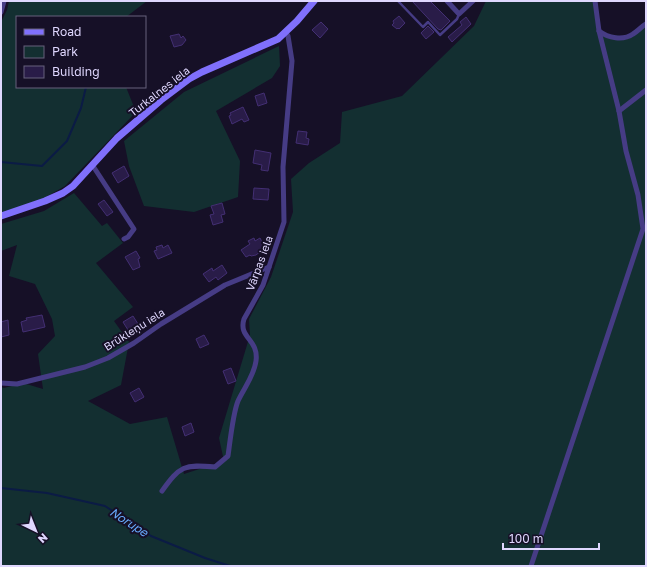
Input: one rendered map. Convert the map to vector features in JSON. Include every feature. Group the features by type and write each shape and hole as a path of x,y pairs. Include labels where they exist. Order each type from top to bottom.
{"main road":[{"name":"Turkalnes iela","path":"1,216 45,201 63,193 73,186 93,166 117,138 145,113 189,79 219,64 278,39 286,33 314,1"}],"street":[{"path":"1,12 4,1"},
{"path":"447,1 459,14 473,1"},
{"path":"530,566 643,229 638,195 626,151 619,112 599,31 595,1"},
{"path":"599,31 609,37 626,37 646,24"},
{"name":"Vārpas iela","path":"162,491 173,475 185,466 198,465 215,467 228,456 238,402 254,371 256,362 255,348 246,336 242,324 263,285 284,222 284,160 292,61 288,36 286,33"},
{"path":"619,112 646,90"},
{"path":"93,166 134,229 128,237 124,239"},
{"name":"Brūkleņu iela","path":"1,383 17,384 36,380 85,367 108,358 225,285 269,267"}],"lane":[{"path":"398,1 423,27 428,22 440,35 457,18 459,14"}],"green space":[{"path":"9,1 147,1 127,16 16,16 16,88 126,88 136,112 65,186 39,201 1,214 1,22 7,10"},
{"path":"486,1 595,1 601,33 626,37 646,24 646,566 1,566 1,387 4,388 23,383 43,389 38,354 55,336 52,319 35,284 9,276 17,245 1,251 1,224 44,211 74,193 102,226 107,223 123,243 96,263 133,307 114,321 129,342 121,385 88,401 130,424 167,417 184,474 224,461 219,438 250,335 249,319 271,277 293,212 291,179 309,163 340,143 342,112 402,96 474,26"},
{"path":"279,46 280,66 272,78 216,111 240,161 238,197 194,212 144,206 129,166 124,141 184,92"}],"building":[{"path":"412,1 430,1 450,21 441,30 438,29"},
{"path":"399,16 405,23 397,29 392,25 394,23 393,21"},
{"path":"466,17 471,24 452,42 448,37 462,25 460,22"},
{"path":"321,22 328,29 320,38 312,30"},
{"path":"428,26 434,32 426,39 421,33"},
{"path":"179,34 181,38 183,36 186,40 182,45 174,47 170,36"},
{"path":"264,93 267,103 258,106 255,96"},
{"path":"243,107 249,120 244,122 242,119 232,124 229,116 231,115 230,113"},
{"path":"298,131 307,132 306,138 309,139 308,145 296,143"},
{"path":"255,150 271,153 268,171 261,170 262,165 253,163"},
{"path":"124,166 129,176 118,183 112,173"},
{"path":"254,188 269,189 268,200 253,199"},
{"path":"104,200 113,212 107,216 98,204"},
{"path":"222,203 225,214 221,215 223,222 213,225 210,215 214,214 211,206"},
{"path":"254,238 255,241 260,238 265,248 256,255 246,257 241,250 250,244 248,241"},
{"path":"162,245 163,248 168,245 172,253 158,259 154,251 157,250 156,247"},
{"path":"136,251 140,258 138,259 140,267 133,270 125,257"},
{"path":"222,265 227,273 218,280 216,277 209,282 203,274 212,268 213,271"},
{"path":"42,315 45,327 23,332 21,322 27,320 26,318"},
{"path":"133,316 138,324 136,326 137,328 133,330 131,328 128,330 123,322"},
{"path":"8,320 9,335 1,337 1,322"},
{"path":"204,335 209,344 200,348 196,339"},
{"path":"231,368 236,381 228,384 223,371"},
{"path":"139,388 144,397 135,402 130,393"},
{"path":"191,423 194,432 185,436 182,427"}],"waterway":[{"path":"1,162 42,166 67,141 81,108 86,88"},
{"name":"Norupe","path":"1,488 47,493 105,506 151,536 205,558 230,566"}]}
